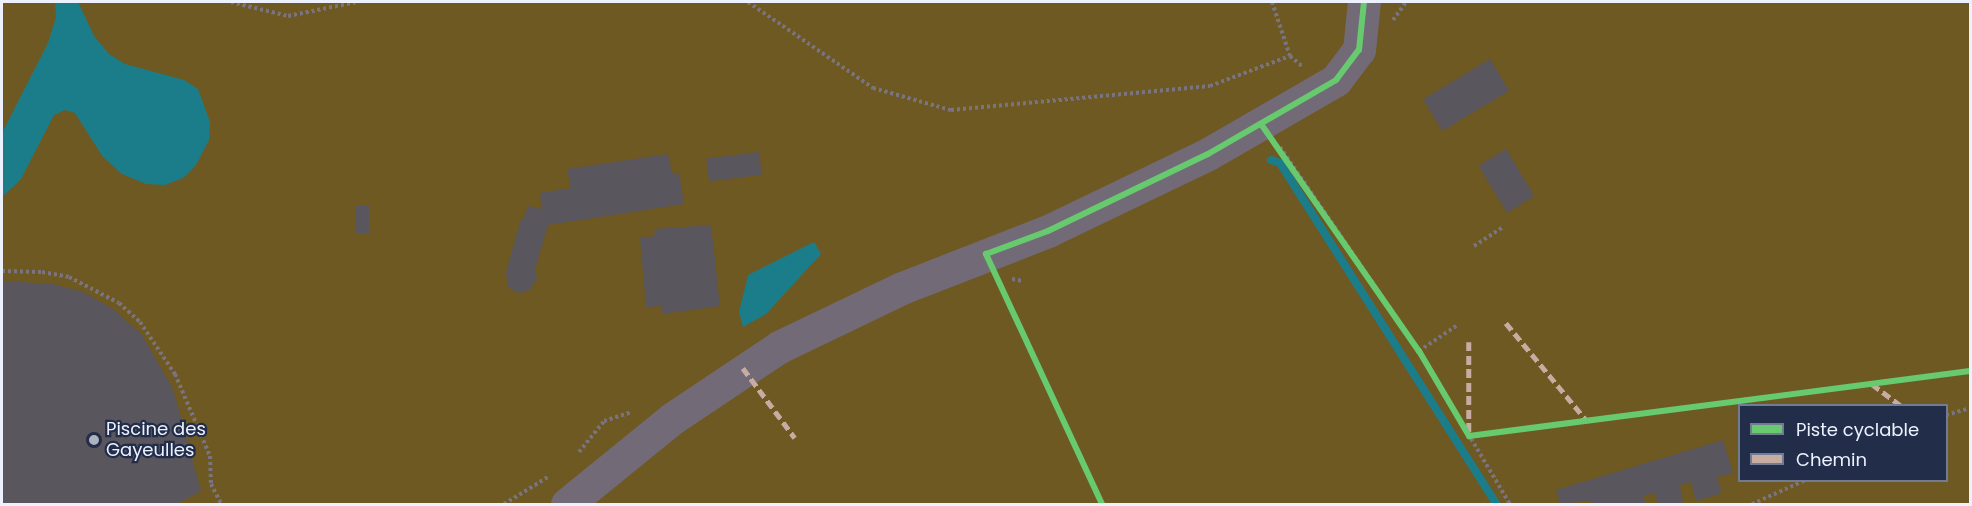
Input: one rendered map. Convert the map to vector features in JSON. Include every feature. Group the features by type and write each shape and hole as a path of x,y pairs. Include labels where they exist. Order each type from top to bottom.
{"street":[{"path":"567,504 640,444 743,368 819,326 1058,225 1208,154 1336,80 1359,50 1364,2"}],"path":[{"path":"231,2 288,16 357,2"},
{"path":"748,2 873,88 951,110 1210,86 1290,56"},
{"path":"1272,2 1290,56 1325,86"},
{"path":"1261,124 1419,351 1510,504"},
{"path":"1474,246 1503,227"},
{"path":"986,254 1102,504"},
{"path":"2,271 42,272 69,277 119,303 140,322 175,374 210,456 212,484 221,504"},
{"path":"1419,351 1456,326"},
{"path":"1469,436 1971,371"},
{"path":"1948,415 1971,408"},
{"path":"1752,504 1802,482"}],"shaded area":[{"path":"2,2 1970,2 1970,504 2,504"}],"water":[{"path":"55,2 78,2 94,36 109,54 125,64 184,80 198,89 210,122 209,140 196,165 183,178 165,185 146,184 122,174 103,157 75,113 65,110 54,115 21,179 2,197 2,133 48,43 56,17"},
{"path":"814,242 821,254 766,314 743,327 739,312 748,275"}],"building":[{"path":"1490,59 1509,91 1442,131 1423,99"},
{"path":"1506,149 1534,196 1507,213 1479,165"},
{"path":"759,152 762,175 709,181 706,158"},
{"path":"668,154 672,174 679,173 684,204 548,225 535,270 537,278 530,290 518,293 508,287 506,272 521,219 523,220 528,206 542,209 540,193 571,188 567,169"},
{"path":"356,206 369,206 369,233 356,233"},
{"path":"711,225 720,306 662,314 661,306 646,307 640,238 655,236 654,229"},
{"name":"Piscine des Gayeulles","path":"2,281 53,284 83,292 113,309 142,335 173,389 201,491 177,504 2,504"},
{"path":"1723,440 1733,473 1717,477 1722,493 1696,501 1691,482 1680,485 1683,504 1658,504 1655,493 1643,496 1646,504 1592,504 1591,501 1560,504 1556,490"}],"waterway":[{"path":"1271,160 1280,163 1496,504"}],"marked path":[{"path":"1506,323 1587,421"},
{"path":"1469,342 1469,432"},
{"path":"743,368 795,438"},
{"path":"1872,384 1898,404"}],"cycle path":[{"path":"1102,504 986,254 1048,231 1208,154 1336,80 1359,50 1364,2"},
{"path":"1261,124 1419,351 1469,436 1970,371"}],"place":[{"name":"Piscine des Gayeulles","path":"94,440"}]}
